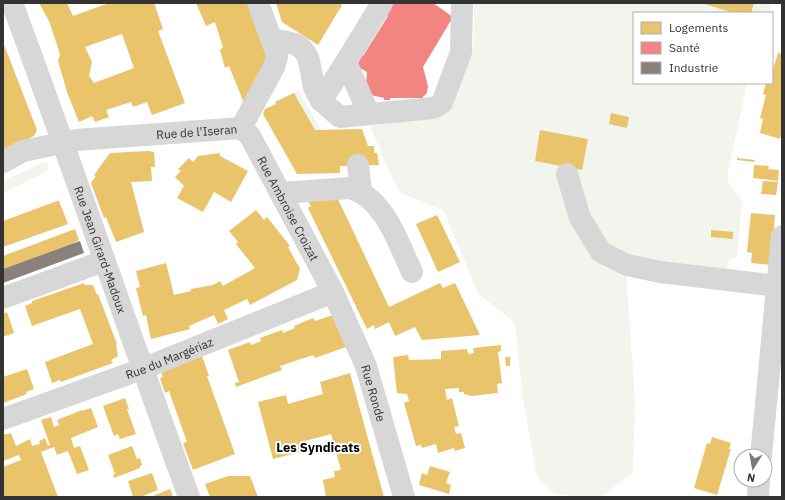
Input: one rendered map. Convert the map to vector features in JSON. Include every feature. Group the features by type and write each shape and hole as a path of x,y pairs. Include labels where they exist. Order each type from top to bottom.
{"street":[{"name":"Rue Jean Girard-Madoux","path":"12,3 64,142 142,369 189,497"},
{"name":"Rue de l'Iseran","path":"3,162 24,151 64,142 241,128 274,67 277,57 258,3"},
{"path":"321,101 382,3"},
{"path":"271,39 296,43 303,49 310,64 314,88 321,101 340,117 433,108 442,103 460,52 462,3"},
{"path":"346,62 369,114"},
{"name":"Rue Ambroise Croizat","path":"241,128 250,136 333,292"},
{"path":"358,165 361,191"},
{"path":"567,174 580,218 601,252 626,265 660,272 778,286"},
{"path":"281,194 350,188 361,191 371,199 394,232 412,272"},
{"path":"762,448 777,337 778,286 781,264 782,236"},
{"path":"3,298 104,261"},
{"name":"Rue du Margériaz","path":"3,419 142,369 333,292"},
{"name":"Rue Ronde","path":"333,292 366,366 404,497"}],"shaded area":[{"path":"474,3 772,3 769,12 633,12 633,84 747,84 728,173 728,182 742,200 737,257 728,261 725,275 625,259 635,401 633,473 601,497 576,497 555,494 537,476 522,394 515,323 478,293 443,210 401,193 392,178 370,126 433,116 450,106 474,45"},
{"path":"299,91 321,130 315,130 294,93"},
{"path":"45,162 49,166 48,170 44,173 3,193 3,181"}],"building: Logements":[{"path":"39,3 67,3 73,16 109,3 154,3 163,29 158,31 185,103 152,115 147,102 133,107 131,102 106,110 109,117 95,122 92,116 79,122 67,92 58,61 60,54 49,21","holes":["122,34 134,68 94,83 89,76 92,62 85,47"]},
{"path":"196,3 251,3 270,58 244,103 229,66 225,68 220,50 223,47 215,22 206,26"},
{"path":"276,3 339,3 342,5 318,45 282,22"},
{"path":"701,3 754,3 751,12 731,12"},
{"path":"3,42 37,130 34,136 3,151"},
{"path":"778,53 782,54 782,130 780,139 760,133 763,119 760,118 766,95 763,94 766,84 773,84 773,70"},
{"path":"294,93 315,130 362,129 368,146 374,146 374,153 377,153 379,165 340,166 340,173 297,174 263,114 265,109 276,104 275,102"},
{"path":"611,113 629,117 627,128 609,124"},
{"path":"540,130 588,139 582,170 535,161"},
{"path":"154,152 155,167 151,167 152,181 131,182 144,232 116,242 106,217 104,218 91,183 96,176 94,175 110,153"},
{"path":"220,153 220,156 248,171 231,202 214,192 203,212 177,198 184,186 175,177 181,171 178,169 189,158 193,162 198,156"},
{"path":"737,158 755,160 754,162 737,160"},
{"path":"754,165 769,166 768,169 779,170 778,181 753,178"},
{"path":"763,181 778,182 776,195 761,194"},
{"path":"336,195 389,307 440,283 443,288 455,283 480,335 422,340 415,327 395,336 389,322 375,329 374,325 367,329 308,208 311,206 308,201"},
{"path":"59,201 68,224 3,247 3,221"},
{"path":"256,210 264,220 267,217 290,246 288,247 300,269 297,280 250,305 247,299 224,310 228,319 218,324 214,315 189,326 190,329 151,339 146,315 143,316 136,288 140,287 136,271 166,263 174,295 191,291 191,289 213,285 220,281 223,286 255,268 236,244 238,242 229,231"},
{"path":"751,213 775,215 771,265 751,263 752,253 747,252"},
{"path":"437,215 460,262 438,272 416,224"},
{"path":"75,229 79,240 72,244 3,269 3,256"},
{"path":"711,230 733,232 733,239 711,237"},
{"path":"84,283 85,285 93,285 97,295 98,294 117,344 118,356 111,360 113,363 61,382 60,380 52,383 45,362 93,344 80,309 32,326 25,306 32,303 32,301"},
{"path":"7,312 14,333 3,337 3,314"},
{"path":"333,315 346,347 315,358 313,355 280,366 282,370 236,387 235,383 239,382 228,350 250,342 251,345 261,341 260,338 282,330 283,333 295,328 294,326 313,318 315,321"},
{"path":"501,345 501,351 498,352 502,383 497,384 498,393 472,396 464,394 464,392 459,392 459,388 445,389 447,400 452,398 459,426 454,427 456,434 461,433 465,448 455,451 454,448 438,453 436,444 422,448 421,445 416,446 404,403 409,401 407,394 397,393 393,357 408,355 409,360 441,359 441,351 467,349 468,354 474,353 473,348"},
{"path":"202,356 209,376 207,376 235,454 193,470 183,443 187,442 169,391 165,393 160,378 163,377 161,371"},
{"path":"505,357 510,357 510,366 506,366"},
{"path":"27,369 34,389 26,392 27,394 3,403 3,377"},
{"path":"350,373 384,497 326,497 323,480 335,477 334,471 341,470 331,434 301,442 304,451 273,459 258,402 286,395 288,404 323,394 320,382"},
{"path":"125,398 129,409 127,409 136,434 120,439 118,434 114,436 103,406"},
{"path":"91,408 98,427 71,438 74,448 80,446 89,470 77,474 68,451 57,455 54,447 41,452 58,497 3,497 3,467 21,460 19,455 3,461 3,435 11,433 16,446 30,439 32,446 40,444 39,441 45,438 48,446 50,445 41,420 51,417 54,427 59,425 57,420"},
{"path":"712,437 731,443 729,449 731,449 717,495 694,488 707,443 710,444"},
{"path":"132,446 137,459 140,458 142,465 140,468 114,478 113,475 115,474 108,455"},
{"path":"430,466 450,472 446,483 451,485 449,494 419,485 422,473 427,475"},
{"path":"152,473 158,490 140,497 133,497 128,481"},
{"path":"228,476 250,476 258,497 210,497 205,484"},
{"path":"170,489 173,497 150,497"}],"building: Santé":[{"path":"386,3 433,3 453,17 423,67 428,86 427,93 422,98 390,98 390,100 384,100 384,98 372,95 366,83 367,72 355,65 361,56 363,56 388,16 381,11"}],"building: Industrie":[{"path":"80,241 84,253 3,283 3,269"}],"district":[{"name":"Les Syndicats","path":"318,447"}]}
